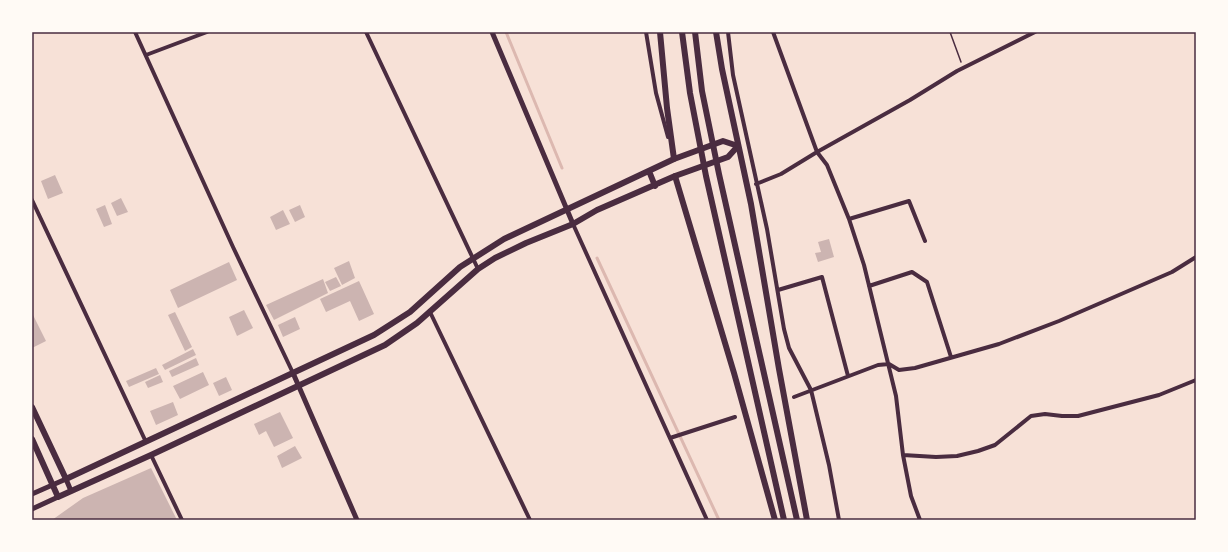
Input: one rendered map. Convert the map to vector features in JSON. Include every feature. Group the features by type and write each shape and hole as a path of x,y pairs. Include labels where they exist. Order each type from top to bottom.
{"main road":[{"path":"660,32 674,159"},
{"path":"682,32 690,94 706,176 784,520"},
{"path":"695,32 702,91 719,174 797,520"},
{"path":"716,32 722,69 761,259 780,376 807,520"},
{"path":"32,407 66,479 374,336 410,312 460,267 504,239 674,159 723,141 738,146"},
{"path":"32,439 58,497 385,345 417,323 478,269 509,251 573,224 597,210 675,176 728,157 738,146"},
{"path":"649,171 654,186"},
{"path":"675,176 775,520"}],"street":[{"path":"135,32 293,374 357,520"},
{"path":"146,55 207,32"},
{"path":"366,32 478,269"},
{"path":"492,32 573,224 707,520"},
{"path":"646,32 656,93 674,159"},
{"path":"728,32 733,75 767,229 784,329 789,348 811,390 829,465 839,520"},
{"path":"773,32 817,152 827,165 849,219 869,286 889,364 896,396 903,455 911,496 920,520"},
{"path":"756,184 781,174 963,68 1035,32"},
{"path":"32,200 146,442"},
{"path":"849,219 908,201 925,241"},
{"path":"794,397 878,365 889,364 899,370 915,368 998,344 1058,321 1172,272 1196,258"},
{"path":"869,286 912,272 927,282 951,357"},
{"path":"778,290 822,277 848,376"},
{"path":"430,312 530,520"},
{"path":"903,455 936,457 957,456 978,452 995,446 1031,416 1045,414 1078,416 1159,395 1196,380"},
{"path":"670,438 735,417"},
{"path":"151,455 182,520"},
{"path":"32,494 66,479 71,491"},
{"path":"32,509 58,497"}],"path":[{"path":"950,32 963,68"}],"building":[{"path":"55,175 63,193 48,199 41,181"},
{"path":"121,198 128,212 117,216 111,203"},
{"path":"105,205 112,224 104,227 96,209"},
{"path":"300,205 305,217 295,222 289,210"},
{"path":"283,210 290,224 276,230 270,217"},
{"path":"829,239 834,257 818,262 815,253 821,252 818,242"},
{"path":"349,261 355,278 342,285 334,268"},
{"path":"229,262 237,280 178,308 170,290"},
{"path":"336,277 341,286 330,291 325,282"},
{"path":"323,279 328,293 274,320 266,305"},
{"path":"359,281 374,314 359,321 350,301 326,312 320,299"},
{"path":"244,310 253,328 237,336 229,317"},
{"path":"175,312 192,347 185,351 168,315"},
{"path":"32,313 46,341 32,348"},
{"path":"295,317 300,329 283,337 278,325"},
{"path":"193,349 196,355 165,370 162,365"},
{"path":"196,358 199,365 172,377 169,371"},
{"path":"156,368 159,374 129,387 126,381"},
{"path":"203,372 209,385 180,399 173,386"},
{"path":"160,375 163,382 148,388 145,382"},
{"path":"226,377 232,390 219,396 213,383"},
{"path":"173,402 178,415 156,425 150,411"},
{"path":"280,412 293,438 274,447 266,431 259,435 254,424"},
{"path":"295,446 302,458 282,468 277,456"},
{"path":"151,468 177,520 52,520 83,498"}],"waterway":[{"path":"506,32 562,168"},
{"path":"597,258 719,520"}]}
